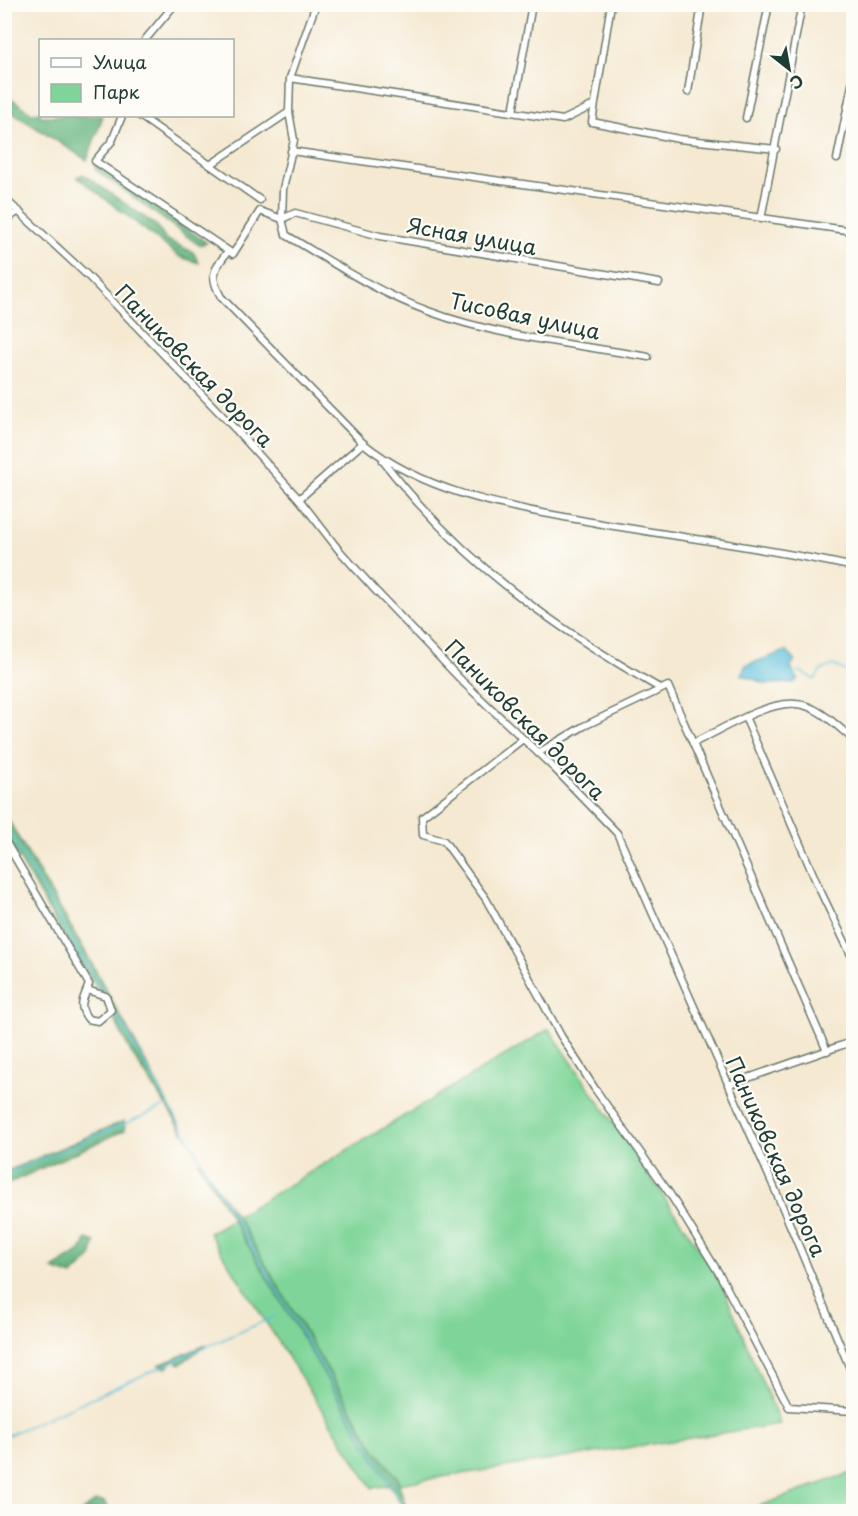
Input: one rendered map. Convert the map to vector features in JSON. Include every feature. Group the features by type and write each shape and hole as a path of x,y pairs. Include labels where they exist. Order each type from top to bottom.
{"street":[{"path":"146,39 175,4"},
{"path":"282,219 283,189 294,140 289,111 290,78 316,4"},
{"path":"513,112 532,4"},
{"path":"611,4 592,122 679,138 776,148"},
{"path":"688,92 702,4"},
{"path":"746,117 769,4"},
{"path":"762,219 802,4"},
{"path":"837,159 854,75"},
{"path":"290,78 563,120 594,105"},
{"path":"210,165 289,111"},
{"path":"122,117 112,141 95,161 228,251 213,273 213,282 221,297 363,443 381,458 432,484 530,511 854,567"},
{"path":"141,117 260,200"},
{"path":"291,151 853,231"},
{"name":"Паниковская дорога","path":"4,198 95,284 298,499 369,583 463,682 538,753 616,833 777,1194 854,1378"},
{"path":"4,221 19,211"},
{"name":"Ясная улица","path":"228,251 233,254 260,211 282,219 295,213 380,236 659,284"},
{"name":"Тисовая улица","path":"282,219 286,235 383,292 427,311 472,325 648,357"},
{"path":"298,499 363,443"},
{"path":"381,458 410,496 513,594 590,648 662,689"},
{"path":"538,753 584,726 668,686 826,1051"},
{"path":"693,743 773,706 797,704 824,715 854,740"},
{"path":"747,719 819,888 854,961"},
{"path":"523,739 422,817 423,835 444,842 486,898 578,1063 670,1194 720,1275 789,1407 854,1411"},
{"path":"4,839 89,984 81,1002 82,1012 88,1019 98,1021 111,1010 109,1002 106,996 87,990"},
{"path":"728,1085 854,1041"}],"green space":[{"path":"5,94 32,113 39,112 39,117 103,117 87,160 5,108"},
{"path":"95,165 207,243 199,245 96,170"},
{"path":"83,174 157,226 165,239 193,252 199,263 180,257 77,177"},
{"path":"4,813 85,951 184,1133 132,1054 101,993 68,944 5,834"},
{"path":"549,1029 718,1276 780,1424 372,1488 209,1233"},
{"path":"124,1121 125,1130 5,1185 5,1172"},
{"path":"198,1161 239,1220 376,1451 397,1477 407,1511 405,1511"},
{"path":"86,1239 95,1242 91,1258 72,1276 53,1269 82,1250"},
{"path":"208,1344 180,1364 175,1360 166,1368 159,1365"},
{"path":"853,1472 853,1511 745,1511"},
{"path":"96,1501 104,1502 110,1511 82,1511"}],"water":[{"path":"786,651 795,660 790,667 798,679 794,683 766,684 741,674 746,665"}],"waterway":[{"path":"794,675 800,671 815,680 820,671 833,665 846,671 854,662"},
{"path":"4,824 102,991"},
{"path":"114,1011 406,1512"},
{"path":"4,1176 163,1107"},
{"path":"4,1437 276,1316"}]}
